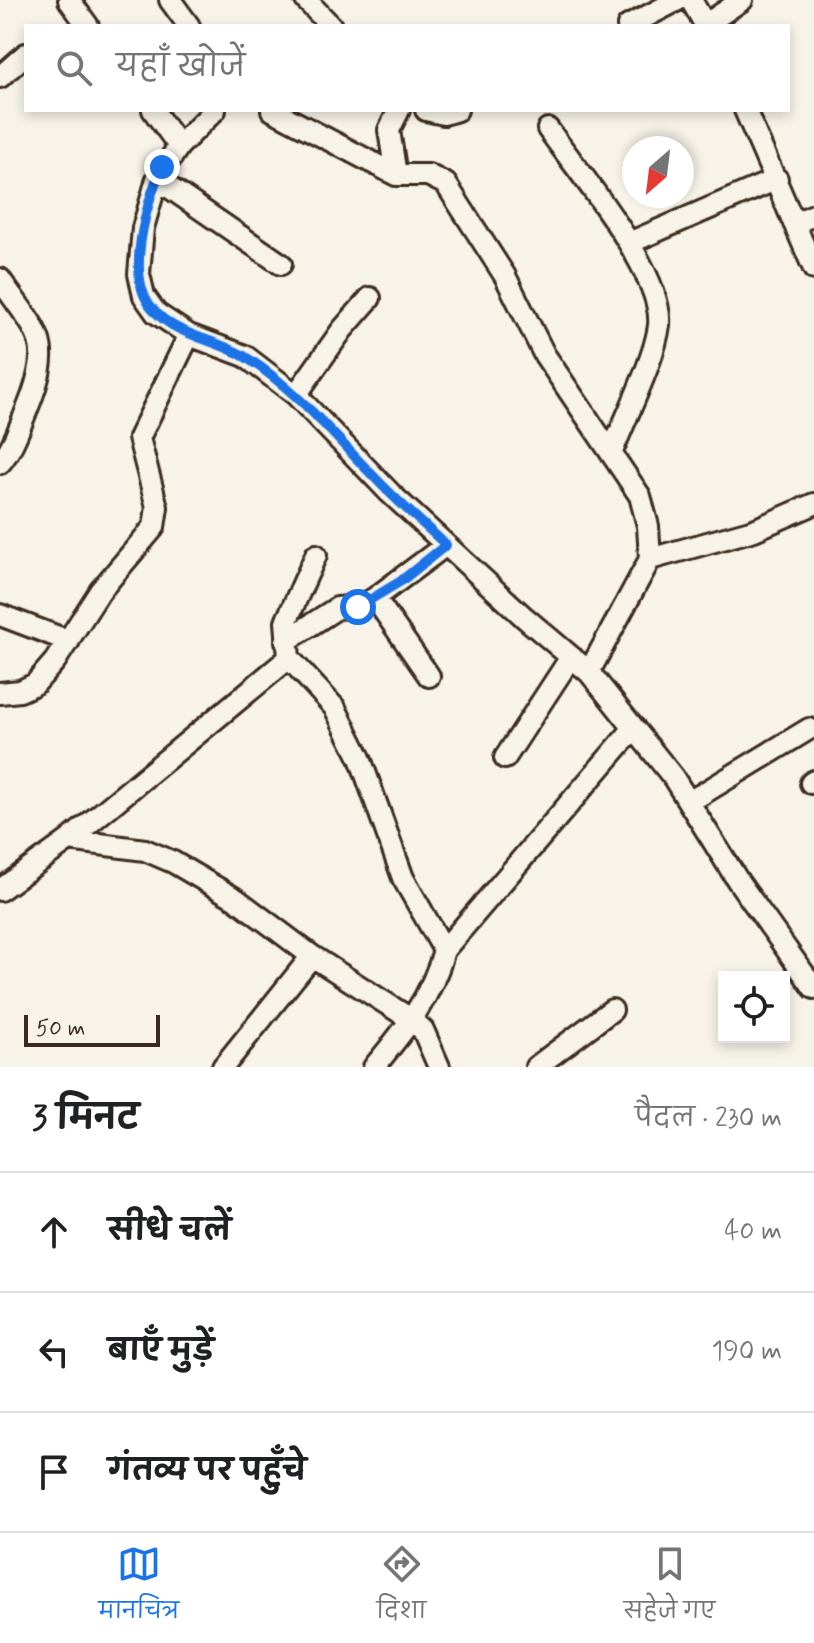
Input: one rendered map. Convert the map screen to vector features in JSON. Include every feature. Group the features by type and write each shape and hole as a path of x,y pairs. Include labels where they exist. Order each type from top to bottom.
{"street":[{"path":"170,0 188,24"},
{"path":"306,0 329,24"},
{"path":"632,24 678,0"},
{"path":"691,0 704,24"},
{"path":"706,24 742,0"},
{"path":"0,77 24,56"},
{"path":"154,112 179,146"},
{"path":"213,112 179,146 157,179 143,228 139,274 144,296 156,313 189,335 245,356 296,395 390,493 589,672 689,802 763,918 814,988"},
{"path":"276,112 396,175 428,175 446,184 505,276 544,354 640,496 648,526 650,559 589,672"},
{"path":"396,175 389,130 398,112"},
{"path":"746,112 814,269"},
{"path":"548,129 629,243 656,298 658,329 612,452"},
{"path":"157,179 281,264"},
{"path":"629,243 777,179"},
{"path":"795,223 814,215"},
{"path":"0,279 33,327 44,358 21,425 0,463"},
{"path":"296,395 342,330 370,298"},
{"path":"0,693 35,684 69,641 100,591 158,517 139,438 189,335"},
{"path":"650,559 754,530 814,504"},
{"path":"0,890 69,840 337,608 361,606 375,598 446,545"},
{"path":"316,555 289,610 288,649 335,708 360,758 403,878 444,950"},
{"path":"375,598 429,676"},
{"path":"0,615 69,641"},
{"path":"505,758 571,657"},
{"path":"374,1067 412,1020 432,985 444,950 634,728"},
{"path":"689,802 809,729"},
{"path":"69,840 145,850 173,862 236,899 312,956 412,1020 423,1030 439,1067"},
{"path":"223,1067 312,956"},
{"path":"536,1067 612,1010"}],"route":[{"path":"162,167 143,228 139,274 144,296 156,313 189,335 245,356 296,395 390,493 446,545 401,581 358,607"}]}
